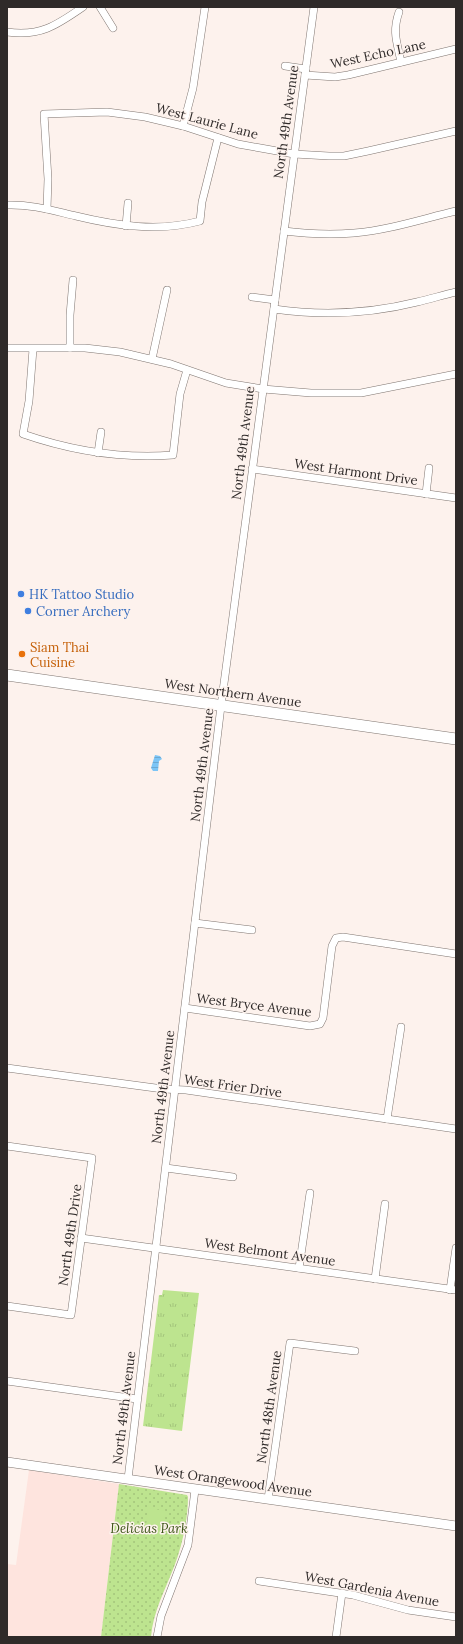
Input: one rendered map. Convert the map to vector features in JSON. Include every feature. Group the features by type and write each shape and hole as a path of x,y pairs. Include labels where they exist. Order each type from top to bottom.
{"main road":[{"name":"West Northern Avenue","path":"7,675 456,739"}],"street":[{"path":"7,32 25,34 45,30 68,19 83,7"},
{"path":"100,7 114,28"},
{"path":"183,126 193,88 205,7"},
{"name":"North 49th Avenue","path":"128,1479 221,706 314,7"},
{"path":"399,12 395,25 401,62"},
{"name":"West Echo Lane","path":"285,66 305,72 335,77 456,49"},
{"name":"West Laurie Lane","path":"47,209 48,179 44,114 88,112 127,114 164,120 244,145 294,154 344,156 456,130"},
{"path":"7,205 32,206 126,226 162,227 200,221 202,202 218,138"},
{"path":"126,226 128,203"},
{"path":"284,231 318,235 356,233 399,225 456,211"},
{"path":"70,348 70,315 73,280"},
{"path":"152,359 167,290"},
{"path":"274,309 320,314 358,312 417,303 456,292"},
{"path":"252,298 275,300"},
{"path":"7,348 70,348 103,350 152,359 226,383 262,389 311,393 361,393 456,374"},
{"path":"33,349 29,400 24,434 62,446 98,453 138,456 173,455 180,394 187,370"},
{"path":"98,453 101,432"},
{"path":"426,494 429,468"},
{"name":"West Harmont Drive","path":"252,469 456,498"},
{"path":"195,923 252,930"},
{"name":"West Bryce Avenue","path":"185,1008 310,1026 320,1024 323,1018 332,946 336,938 456,954"},
{"path":"387,1119 401,1027"},
{"name":"West Frier Drive","path":"7,1068 456,1129"},
{"name":"North 49th Drive","path":"7,1146 92,1158 71,1316 7,1306"},
{"path":"166,1168 233,1178"},
{"path":"299,1268 310,1193"},
{"path":"375,1279 385,1204"},
{"name":"West Belmont Avenue","path":"81,1238 453,1290"},
{"path":"453,1290 456,1248"},
{"name":"North 48th Avenue","path":"268,1499 290,1343 355,1351"},
{"path":"7,1381 138,1399"},
{"name":"West Orangewood Avenue","path":"7,1462 456,1526"},
{"path":"157,1637 161,1616 188,1545 195,1490"},
{"name":"West Gardenia Avenue","path":"259,1581 342,1593 408,1610 456,1617"},
{"path":"336,1637 342,1593"}],"shaded area":[{"path":"29,1470 119,1484 101,1637 7,1637 7,1564 16,1565"}],"green space":[{"path":"163,1290 199,1293 182,1431 143,1426 159,1295 162,1295"},
{"name":"Delicias Park","path":"119,1484 187,1495 188,1497 186,1524 180,1550 154,1619 151,1637 101,1637"},
{"path":"148,1508 166,1511 162,1538 145,1536"}],"water":[{"path":"155,755 160,756 162,759 159,761 158,771 153,771 151,768"}],"place":[{"name":"HK Tattoo Studio","path":"21,594"},
{"name":"Corner Archery","path":"28,611"},
{"name":"Siam Thai Cuisine","path":"22,654"}]}
